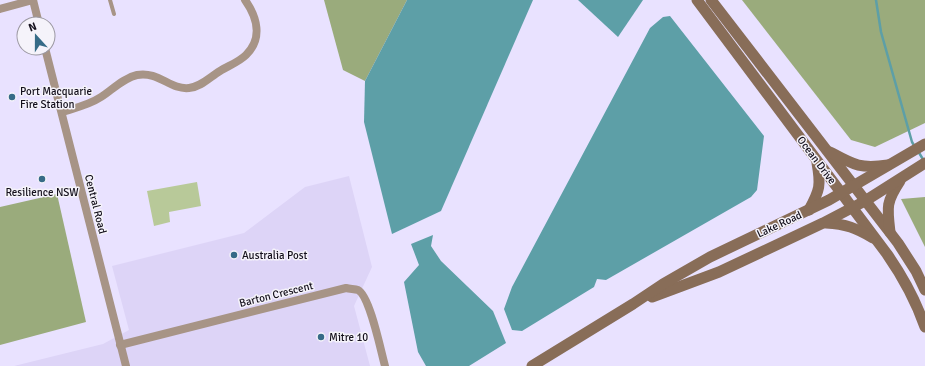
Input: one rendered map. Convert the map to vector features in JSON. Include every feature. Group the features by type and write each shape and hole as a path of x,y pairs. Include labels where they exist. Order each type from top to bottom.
{"main road":[{"name":"Ocean Drive","path":"697,0 878,242 905,281 920,311 925,327"},
{"name":"Ocean Drive","path":"711,0 906,254 925,290"},
{"name":"Lake Road","path":"532,366 663,284 710,257 810,210 924,145"},
{"path":"826,150 854,165 891,165"},
{"path":"810,210 819,190 819,176 816,160"},
{"name":"Lake Road","path":"633,304 719,272 823,223 865,201 925,163"},
{"path":"890,233 888,204 892,193 903,177"},
{"path":"823,223 847,225 859,230 878,242"}],"street":[{"path":"0,10 33,0 37,16"},
{"path":"62,112 90,104 136,75 147,74 158,77 179,88 197,86 208,80 246,56 256,38 256,24 254,16 245,0"},
{"name":"Central Road","path":"47,56 126,366"},
{"name":"Barton Crescent","path":"120,345 346,288 359,290 364,296 369,307 385,366"}],"lane":[{"path":"110,0 114,14"}],"shaded area":[{"path":"324,0 407,0 365,81 343,70"},
{"path":"407,0 533,0 441,211 392,234 364,122 365,81"},
{"path":"578,0 643,0 618,37"},
{"path":"742,0 925,0 925,123 875,147 851,140"},
{"path":"670,16 764,136 757,190 751,197 606,280 597,279 594,287 522,331 512,330 504,309 512,287 650,28 663,17"},
{"path":"349,176 372,267 354,306 370,366 14,366 103,344 129,330 112,266 244,233 305,187"},
{"path":"197,182 201,206 169,212 170,222 154,226 147,191"},
{"path":"57,194 86,322 0,345 0,207"},
{"path":"925,197 925,247 901,199"},
{"path":"433,235 431,246 441,261 493,311 506,343 469,366 426,366 418,352 404,282 419,265 411,244"}],"waterway":[{"path":"876,0 881,32 912,142 915,147"},
{"path":"918,151 924,161"}],"place":[{"name":"Port Macquarie Fire Station","path":"12,97"},
{"name":"Resilience NSW","path":"42,179"},
{"name":"Australia Post","path":"234,255"},
{"name":"Mitre 10","path":"321,337"}]}
